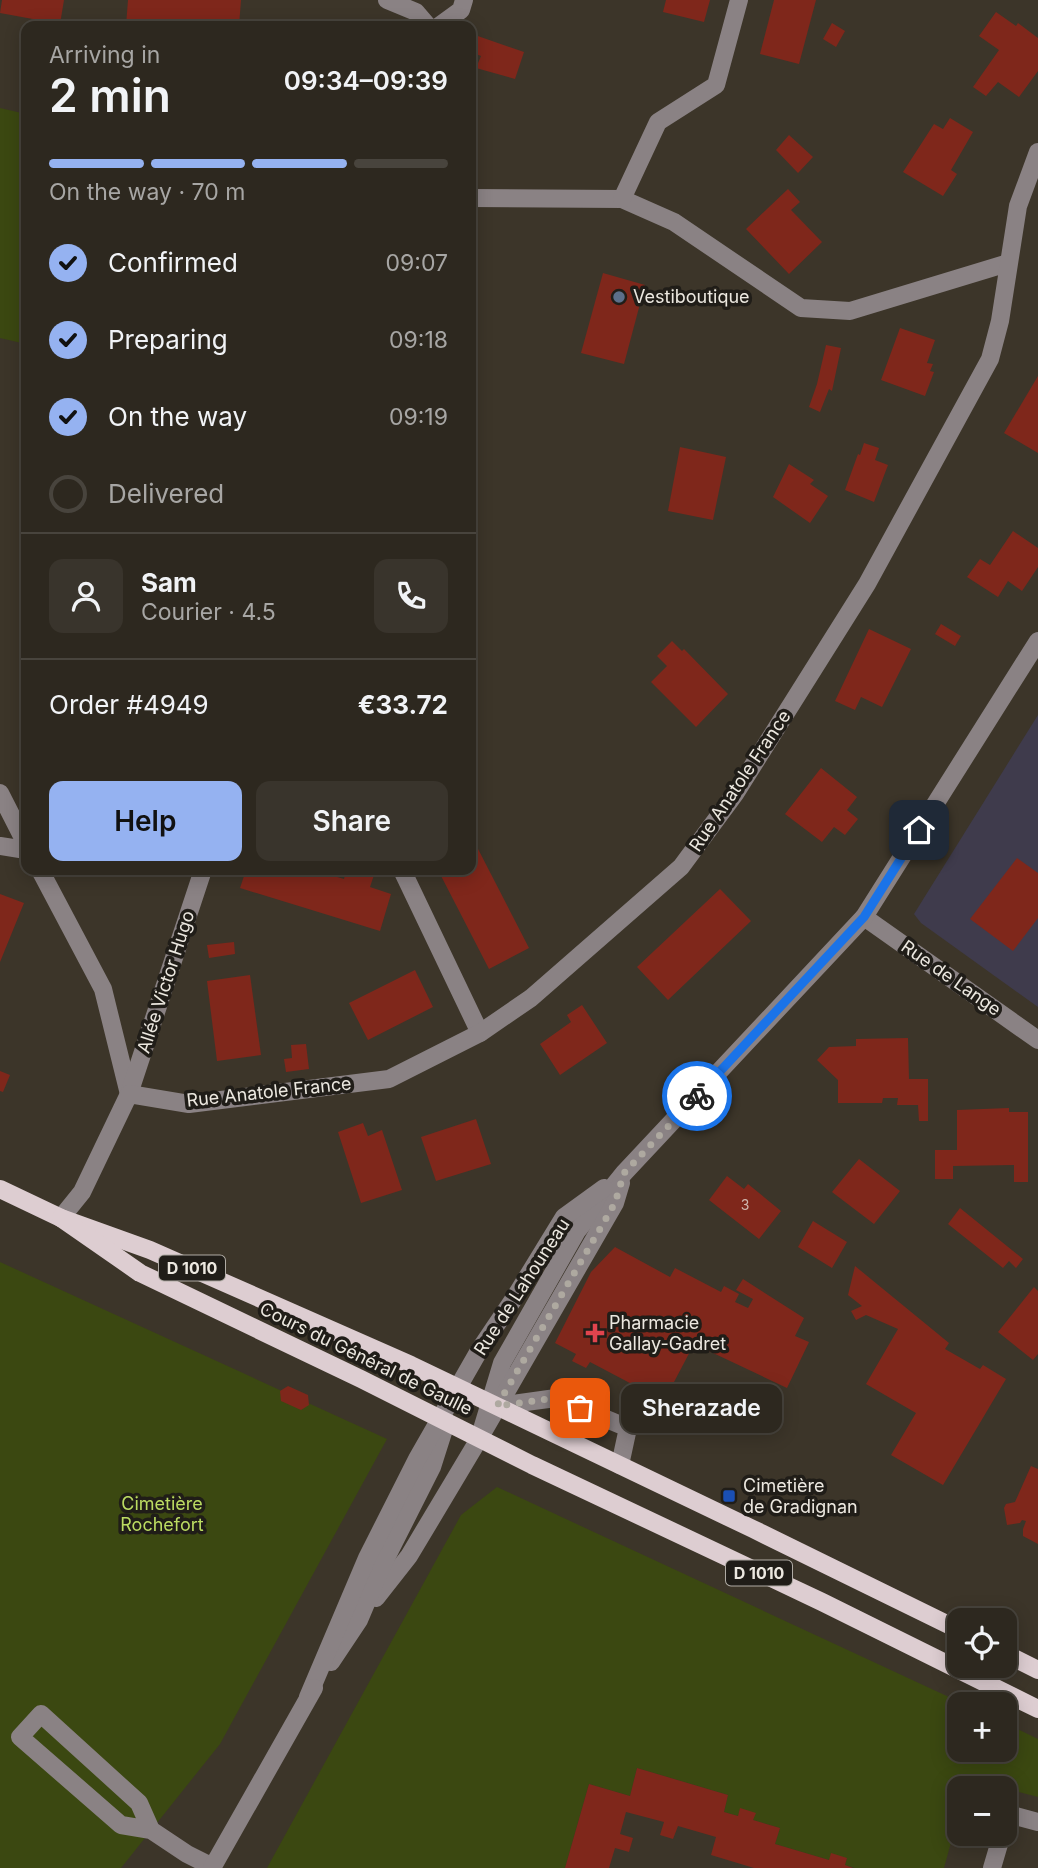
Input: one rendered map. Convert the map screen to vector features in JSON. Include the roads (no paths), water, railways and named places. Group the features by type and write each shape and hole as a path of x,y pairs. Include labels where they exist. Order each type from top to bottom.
{"main road":[{"name":"Cours du Général de Gaulle","path":"0,1189 61,1218 150,1250 411,1365 947,1624"},
{"name":"Cours du Général de Gaulle","path":"61,1218 140,1273 1038,1709"},
{"path":"1017,1660 1038,1670"}],"street":[{"path":"387,0 416,12 424,21"},
{"path":"446,21 461,10 464,0"},
{"path":"622,199 658,122 716,85 739,0"},
{"name":"Rue Anatole France","path":"129,1094 189,1104 389,1079 480,1033 531,998 681,867 735,794 867,584 990,359 1000,321 1018,206 1038,152"},
{"path":"476,198 622,199 674,222 801,308 850,311 1008,263"},
{"name":"Rue de Lahouneau","path":"424,1463 458,1387 564,1217 624,1173 864,917 1038,641"},
{"path":"0,793 21,834"},
{"path":"0,846 21,849"},
{"path":"43,875 103,989 129,1094 82,1192 61,1218"},
{"name":"Allée Victor Hugo","path":"129,1094 201,875"},
{"path":"404,875 480,1033"},
{"name":"Rue de Lange","path":"864,917 1038,1040"},
{"name":"Rue de Lahouneau","path":"359,1620 409,1556 479,1438 494,1405 615,1203 624,1173"},
{"path":"494,1405 556,1398 628,1428 620,1465"},
{"path":"152,1830 139,1803 41,1714 20,1737 121,1825 152,1830 212,1868 308,1697 359,1620 424,1463"},
{"path":"308,1697 367,1558 424,1463"},
{"path":"1017,1816 1038,1822"},
{"path":"992,1868 998,1846"}],"place":[{"name":"Vestiboutique","path":"619,297"},
{"name":"Pharmacie Gallay-Gadret","path":"595,1333"},
{"name":"Sherazade","path":"580,1408"},
{"name":"Cimetière de Gradignan","path":"729,1496"}],"park label":[{"name":"Cimetière Rochefort","path":"162,1514"}]}
